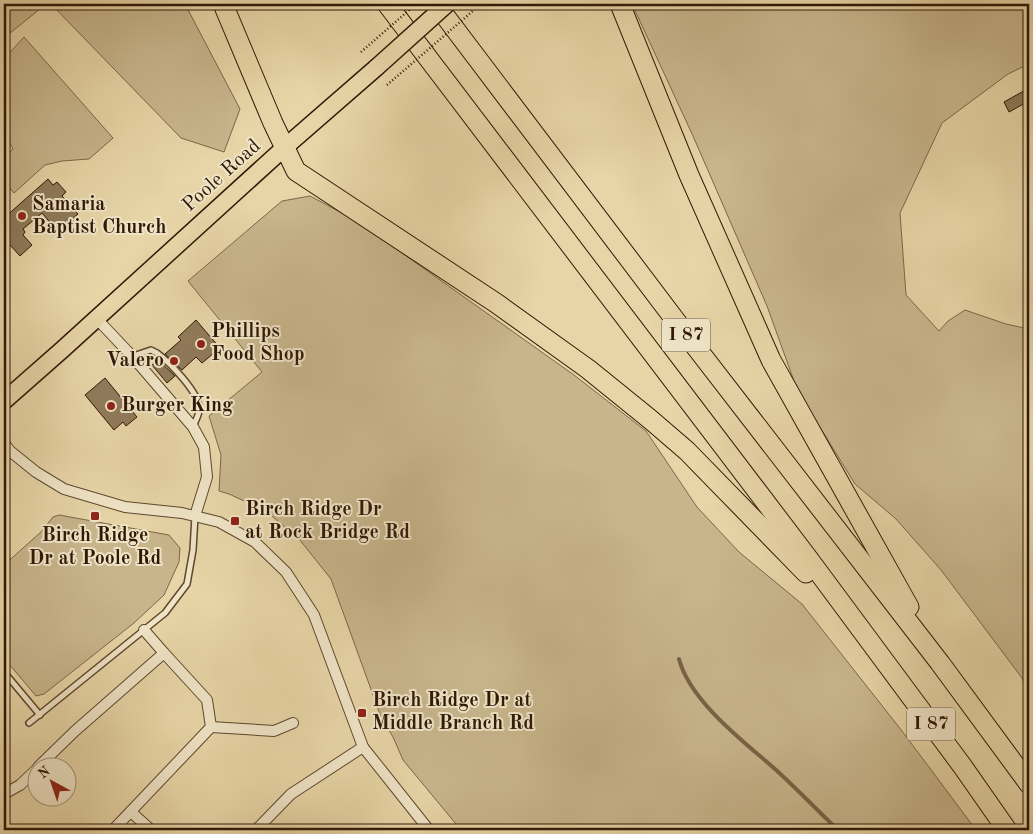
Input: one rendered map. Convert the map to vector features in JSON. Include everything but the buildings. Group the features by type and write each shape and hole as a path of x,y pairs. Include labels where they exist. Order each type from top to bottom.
{"highway":[{"path":"223,4 284,148 296,171 496,302 580,363 651,420 687,451 853,620"},
{"name":"I 87","path":"387,4 853,620 963,767 1007,830"},
{"name":"I 87","path":"436,4 691,341 940,663 1029,784"},
{"path":"620,4 689,174 771,360 940,663"}],"main road":[{"name":"Poole Road","path":"4,400 97,319 284,148 447,4"}],"street":[{"path":"97,319 132,356 193,427 204,447 207,477 195,516"},
{"path":"4,443 10,451 36,472 64,489 125,507 182,513 219,522 255,542 286,572 314,615 364,747 429,830"},
{"path":"144,630 207,700 212,727"},
{"path":"49,756 164,653"},
{"path":"212,727 274,731 293,723"},
{"path":"113,830 212,727"},
{"path":"256,830 291,794 364,747"},
{"path":"4,794 20,785 28,777"},
{"path":"131,812 151,830"}],"lane":[{"path":"132,356 151,350 157,353 188,385 196,397 200,409 193,427"},
{"path":"29,723 165,613 187,584 195,516"},
{"path":"4,672 40,715"}],"path":[{"path":"361,52 416,4"},
{"path":"387,85 481,4"}],"shaded area":[{"path":"4,4 46,4 4,38"},
{"path":"51,4 185,4 240,109 224,152 181,138"},
{"path":"632,4 1029,4 1029,64 1008,74 942,123 900,213 906,295 939,331 948,321 965,310 1006,324 1029,329 1029,696 1022,678 941,570 896,519 855,484 808,408 794,381 767,306 693,136"},
{"path":"24,37 113,138 89,159 62,161 45,165 14,193 4,181 4,158 13,149 4,131 4,59"},
{"path":"310,196 357,221 574,375 646,431 697,507 739,552 802,604 902,731 976,830 461,830 403,760 393,737 381,717 331,579 299,539 266,511 219,491 221,455 209,416 262,372 188,281 282,201"},
{"path":"59,515 169,535 180,548 179,562 164,595 134,623 44,694 36,696 4,658 4,565 41,532 53,517"}],"waterway":[{"path":"679,659 685,675 694,690 719,719 838,830"}],"place":[{"name":"Samaria Baptist Church","path":"22,216"},
{"name":"Phillips Food Shop","path":"201,344"},
{"name":"Valero","path":"174,361"},
{"name":"Burger King","path":"111,406"},
{"name":"Birch Ridge Dr at Poole Rd","path":"95,516"},
{"name":"Birch Ridge Dr at Rock Bridge Rd","path":"235,521"},
{"name":"Birch Ridge Dr at Middle Branch Rd","path":"362,713"}]}
